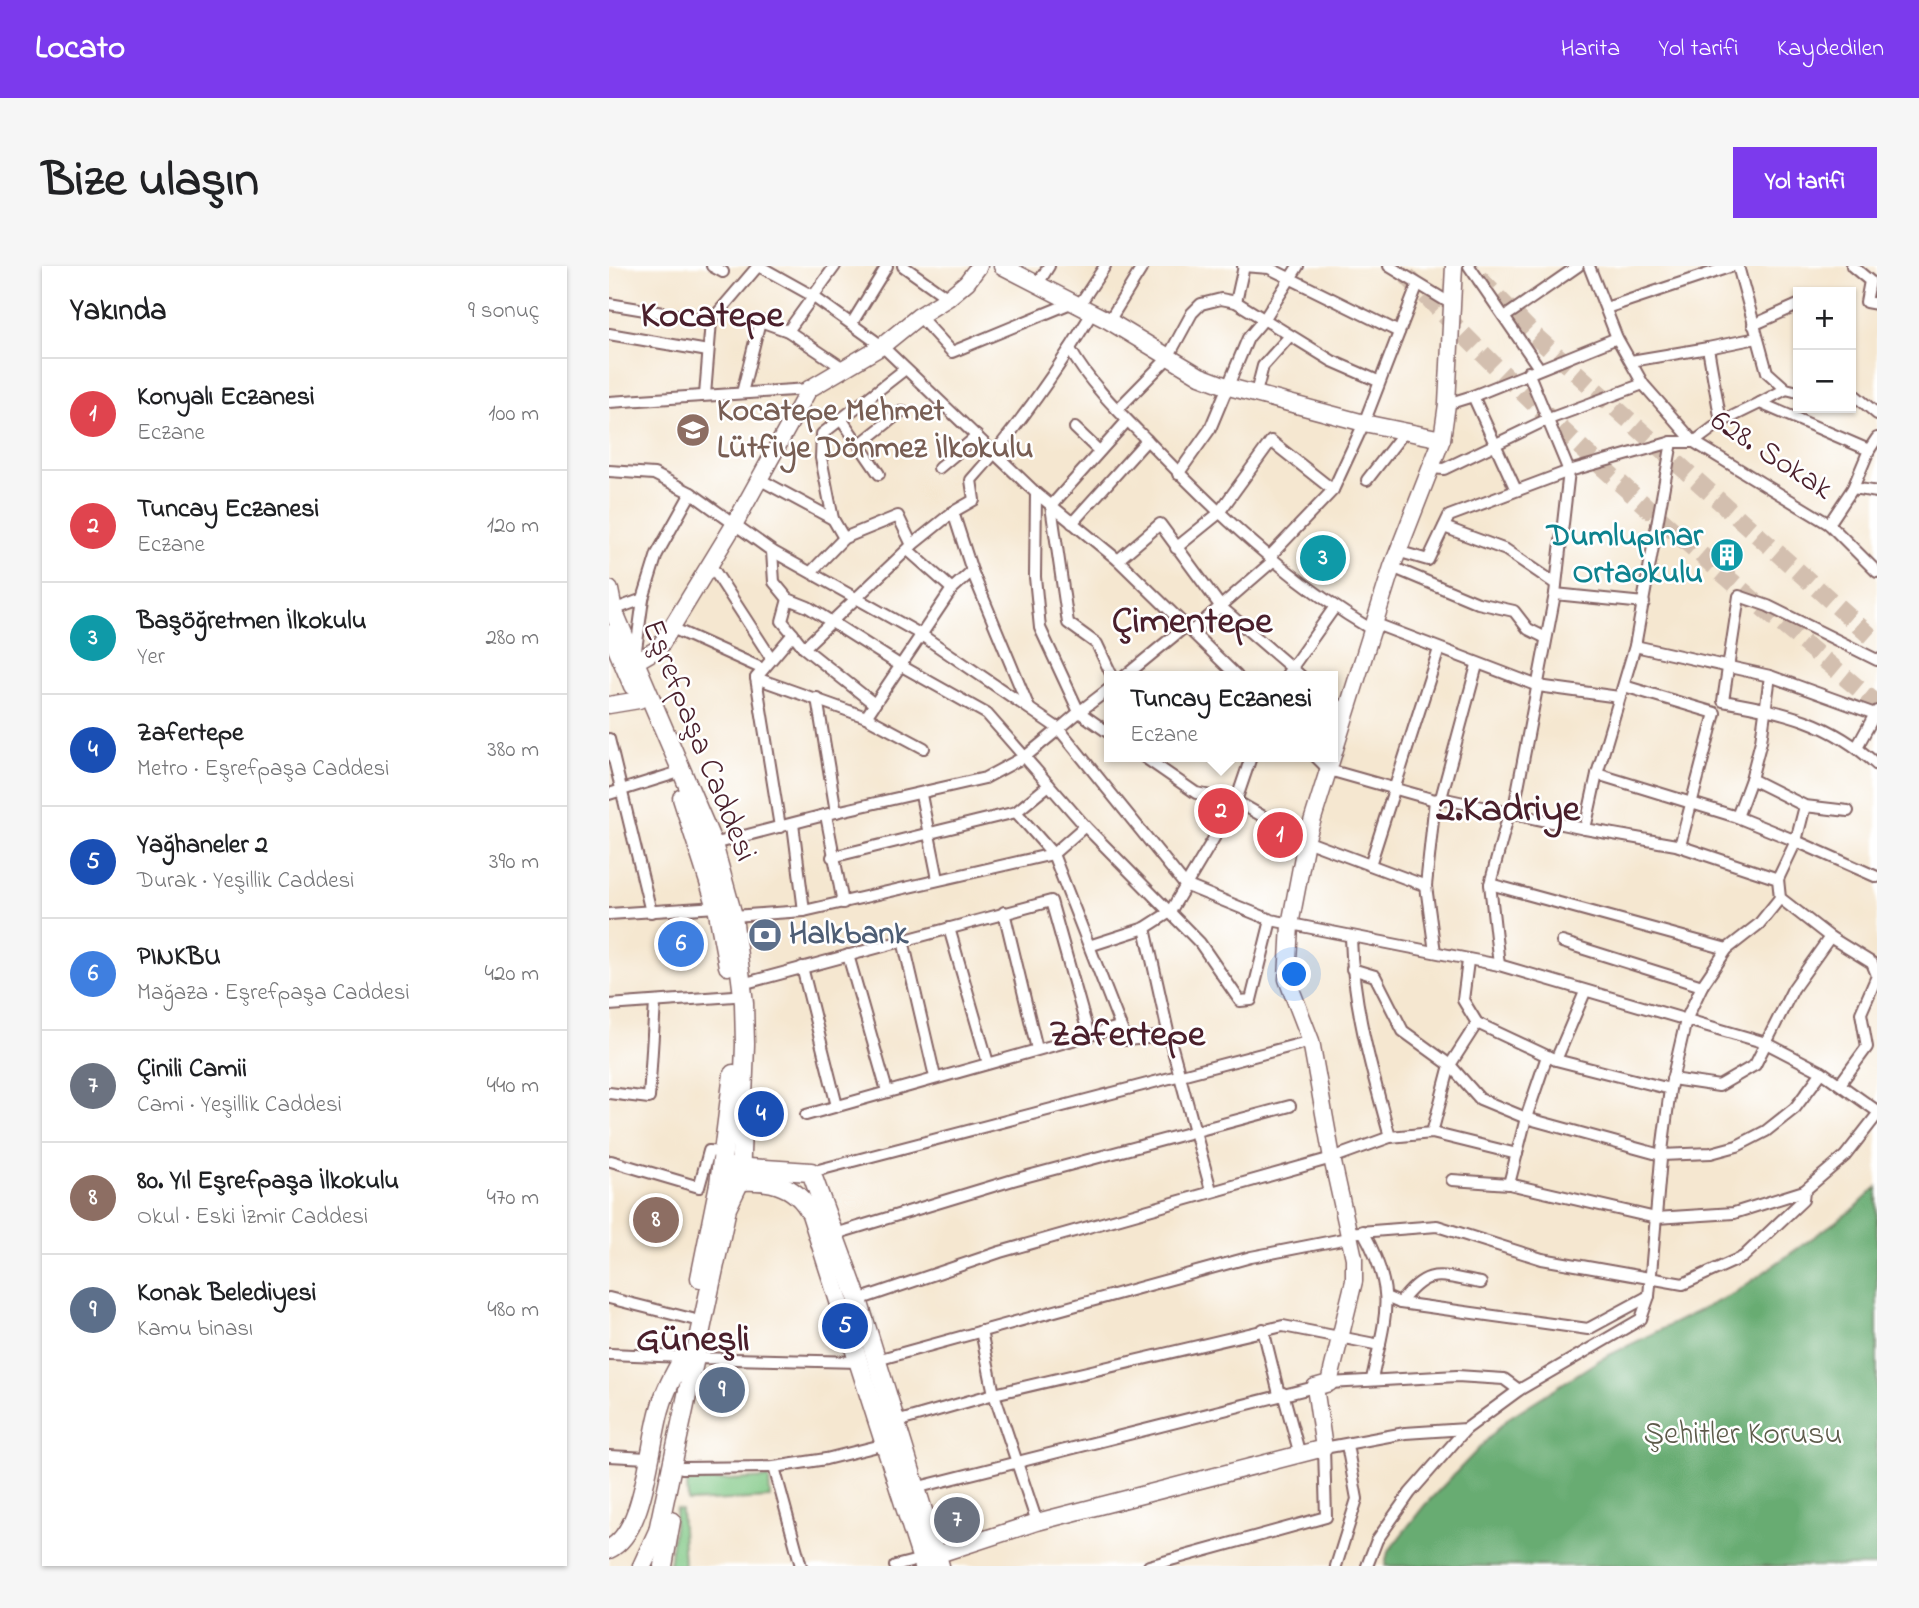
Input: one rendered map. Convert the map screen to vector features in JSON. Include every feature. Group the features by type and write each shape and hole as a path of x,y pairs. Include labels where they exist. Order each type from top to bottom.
{"main road":[{"name":"Eşrefpaşa Caddesi","path":"609,590 639,700 673,774 725,911"},
{"name":"Eşrefpaşa Caddesi","path":"609,628 628,662 713,844 745,1044 741,1174"},
{"name":"Eşrefpaşa Caddesi","path":"690,1362 692,1319 721,1168 738,1040 738,990"},
{"path":"721,1168 779,1184 803,1198 868,1361 896,1422 915,1488 931,1562"},
{"path":"741,1174 811,1172 858,1300 886,1444 931,1562"},
{"path":"631,1566 646,1529 727,1208 741,1174"},
{"path":"611,1566 614,1546 632,1525 640,1503 661,1405 690,1362"},
{"path":"663,1566 691,1417 690,1362"},
{"path":"642,1566 658,1531 674,1422"}],"street":[{"path":"712,266 723,272"},
{"path":"705,395 711,321 758,266 811,295 882,346 1035,493 1118,560 1232,671"},
{"path":"788,331 811,295 835,266"},
{"path":"852,323 887,266"},
{"path":"903,266 948,298"},
{"path":"609,401 809,389 882,346 968,282 979,266"},
{"path":"1002,266 1109,321 1167,359 1229,387 1364,423 1441,439"},
{"path":"1037,285 1049,266"},
{"path":"804,648 828,622 910,547 953,512 974,500 971,480 994,454 1070,349 1081,308 1105,266"},
{"path":"1109,321 1143,266"},
{"path":"1236,302 1244,266 1269,268 1399,332"},
{"path":"1178,474 1210,429 1248,338 1265,318 1298,266"},
{"path":"1389,266 1417,286 1453,305"},
{"path":"1338,744 1395,559 1441,439 1447,404 1454,266"},
{"path":"1469,266 1506,316 1539,368"},
{"path":"1506,316 1578,266"},
{"name":"628. Sokak","path":"1589,266 1617,338 1643,384 1694,442 1829,524 1877,572"},
{"path":"1607,308 1732,266"},
{"path":"1738,266 1767,372 1786,390 1793,391"},
{"path":"1852,266 1870,281 1866,303 1877,304"},
{"path":"1132,671 1221,607 1272,558 1333,490 1364,423 1417,286"},
{"path":"1118,409 1167,359 1192,313 1201,304 1221,299 1236,302 1265,318 1289,337 1378,382"},
{"path":"609,304 711,321"},
{"path":"1753,326 1793,307"},
{"path":"919,316 952,352 1081,308"},
{"path":"741,393 761,321 788,331 843,368"},
{"path":"609,334 708,351"},
{"path":"1255,393 1263,366 1289,337"},
{"path":"1447,404 1473,397 1528,372 1617,338"},
{"path":"1631,361 1757,338"},
{"path":"1708,348 1721,422"},
{"path":"1070,349 1127,421 1178,474 1219,514 1334,608 1375,627 1538,686 1621,691 1715,713"},
{"path":"843,538 833,519 821,458 822,434 904,370"},
{"path":"1499,965 1490,884 1509,814 1515,803 1538,686 1556,589 1569,471 1528,372"},
{"path":"1430,468 1444,469 1546,420 1643,384"},
{"path":"628,662 659,648 734,524 809,389"},
{"path":"1395,559 1428,560 1449,516 1569,471 1672,442 1694,442 1721,422 1786,390"},
{"path":"1856,396 1876,410"},
{"path":"1473,397 1516,490"},
{"path":"1760,403 1874,444 1853,488 1829,524"},
{"path":"859,445 902,411"},
{"path":"842,420 879,474"},
{"path":"1110,671 1097,644 1069,623 1051,506 1098,450 1127,421"},
{"path":"1075,428 1098,450"},
{"path":"1367,480 1405,431"},
{"path":"939,468 977,436"},
{"path":"1072,523 1147,440"},
{"path":"1176,548 1219,514 1271,441 1333,490"},
{"path":"1585,829 1597,774 1635,646 1672,442"},
{"path":"609,471 654,474 691,493 772,551 812,571 920,635 1059,729 1185,885 1271,920 1351,938 1499,965 1766,1043 1822,1072 1877,1113 1845,1156 1804,1191 1734,1213 1656,1218 1509,1184 1451,1180"},
{"path":"759,479 833,519"},
{"path":"1853,488 1877,492"},
{"path":"628,662 657,554 691,493"},
{"path":"1035,493 1035,578 1039,628 1079,712 1104,730"},
{"path":"953,512 972,571 1029,708"},
{"path":"812,571 843,538 898,516 910,547 952,589"},
{"path":"1118,560 1160,524 1221,607 1287,671"},
{"path":"1444,527 1506,550 1556,589 1644,603"},
{"path":"772,551 774,582 788,599 808,607 898,664 987,714 1085,826 1200,943 1240,1001 1251,1000 1271,920"},
{"path":"1395,559 1478,603 1514,611 1528,629 1546,638"},
{"path":"710,564 771,658"},
{"path":"866,717 898,664 952,589 972,571"},
{"path":"1679,846 1715,713 1723,701 1739,596 1768,606 1877,660"},
{"path":"613,610 643,599"},
{"path":"788,599 782,621 793,635 804,648 873,703"},
{"path":"1289,671 1334,608"},
{"path":"672,628 760,674 866,717 924,748"},
{"path":"780,827 760,674 793,635"},
{"path":"1635,646 1770,677 1876,713 1857,747"},
{"path":"1370,865 1439,649"},
{"path":"1435,952 1426,886 1438,799 1476,665"},
{"path":"1737,817 1751,779 1767,709 1770,677"},
{"path":"713,844 831,813 921,795 985,778 1026,756 1104,693"},
{"path":"817,698 831,813 832,857 843,903"},
{"path":"609,705 639,700"},
{"path":"1723,701 1767,709 1838,733 1877,765"},
{"path":"1338,705 1348,713"},
{"path":"609,739 651,912"},
{"path":"1151,762 1196,793 1236,801 1306,841 1426,886"},
{"path":"1092,945 1145,928 1170,912 1236,801 1249,762"},
{"path":"1321,762 1329,771 1394,789 1679,846 1779,879"},
{"path":"1149,1566 1326,1517 1322,1385 1340,1336 1354,1281 1353,1234 1332,1158 1311,1041 1287,979 1290,925 1306,841 1332,762"},
{"path":"609,794 673,774"},
{"path":"1597,774 1737,817 1877,877"},
{"path":"1751,779 1805,806 1848,811"},
{"path":"832,857 1016,811 1049,785"},
{"path":"921,795 938,879"},
{"path":"1367,1566 1377,1540 1410,1493 1466,1429 1518,1390 1641,1319 1649,1296 1661,1155 1671,1084 1686,1020 1702,986 1727,949 1759,924 1780,898 1779,879 1796,841 1805,806"},
{"path":"1016,811 1053,854 1092,945 1119,1027 1126,1040 1169,1036"},
{"path":"793,824 804,911"},
{"path":"609,914 804,911 1053,854 1085,826"},
{"path":"1490,884 1727,949"},
{"path":"1780,898 1830,937 1872,963 1877,976 1861,1013 1867,1047 1840,1084"},
{"path":"609,1005 655,1003 738,990 802,967 1051,901 1089,1037"},
{"path":"1004,912 1037,1049"},
{"path":"949,928 988,1063"},
{"path":"1145,928 1169,1036 1211,1190"},
{"path":"1468,961 1463,1000 1477,1023 1552,1058 1671,1084 1719,1086 1755,1065 1793,989 1830,937"},
{"path":"1351,938 1352,969 1370,1066 1390,1137"},
{"path":"903,940 935,1077"},
{"path":"1562,942 1702,986"},
{"path":"848,955 887,1091"},
{"path":"802,967 837,1106"},
{"path":"1352,969 1375,976 1403,1031 1450,1065 1480,1099 1526,1118 1661,1155 1711,1153 1737,1146 1766,1131 1795,1108 1822,1072"},
{"path":"1509,1184 1526,1118 1585,992"},
{"path":"609,1093 649,1098 655,1003"},
{"path":"1432,1133 1450,1065 1477,1023"},
{"path":"806,1115 1119,1027"},
{"path":"811,1172 1311,1041"},
{"path":"835,1234 1013,1180 1290,1106"},
{"path":"858,1300 1000,1252 1211,1190 1332,1158 1390,1137 1432,1133 1517,1154"},
{"path":"611,1161 699,1187 709,1151 721,1168"},
{"path":"609,1354 690,1362 868,1361 1251,1256 1353,1234 1437,1226 1542,1259 1683,1284 1743,1257 1804,1200 1804,1191"},
{"path":"1353,1234 1381,1264 1388,1298 1372,1379"},
{"path":"1400,1303 1416,1282 1433,1275 1481,1283"},
{"path":"1388,1298 1400,1303 1588,1329 1649,1296"},
{"path":"609,1298 692,1319"},
{"path":"896,1422 994,1394 1263,1329 1283,1326 1380,1345"},
{"path":"1263,1329 1300,1455"},
{"path":"981,1331 994,1394 1037,1522"},
{"path":"915,1488 1322,1385 1372,1379 1457,1376 1504,1379 1518,1390"},
{"path":"895,1566 931,1562 1037,1522 1324,1448 1405,1433 1466,1429"},
{"path":"682,1468 774,1467 826,1459 886,1444"},
{"path":"1336,1566 1357,1499 1347,1445"},
{"path":"609,1456 648,1458"},
{"path":"774,1467 801,1566"}],"green space":[{"name":"Şehitler Korusu","path":"1877,1187 1877,1566 1385,1566 1388,1552 1424,1506 1507,1419 1601,1359 1733,1294 1855,1208"},
{"path":"769,1478 770,1498 688,1502 687,1482"},
{"path":"676,1509 681,1510 684,1566 669,1566"}],"tunnel":[{"path":"1407,276 1577,444 1695,550 1877,704"},
{"path":"1479,278 1535,336 1877,642"}],"place":[{"name":"Kocatepe Mehmet Lütfiye Dönmez İlkokulu","path":"693,430"},
{"name":"Dumlupınar Ortaokulu","path":"1727,555"},
{"name":"Başöğretmen İlkokulu","path":"1323,558"},
{"name":"Tuncay Eczanesi","path":"1221,811"},
{"name":"Konyalı Eczanesi","path":"1280,835"},
{"name":"Halkbank","path":"765,935"},
{"name":"PINKBU","path":"681,944"},
{"name":"Zafertepe","path":"761,1114"},
{"name":"80. Yıl Eşrefpaşa İlkokulu","path":"656,1220"},
{"name":"Yağhaneler 2","path":"845,1326"},
{"name":"Konak Belediyesi","path":"722,1390"},
{"name":"Çinili Camii","path":"957,1520"}],"district":[{"name":"Kocatepe","path":"712,317"},
{"name":"Çimentepe","path":"1192,623"},
{"name":"2.Kadriye","path":"1508,811"},
{"name":"Zafertepe","path":"1127,1036"},
{"name":"Güneşli","path":"693,1341"}]}
